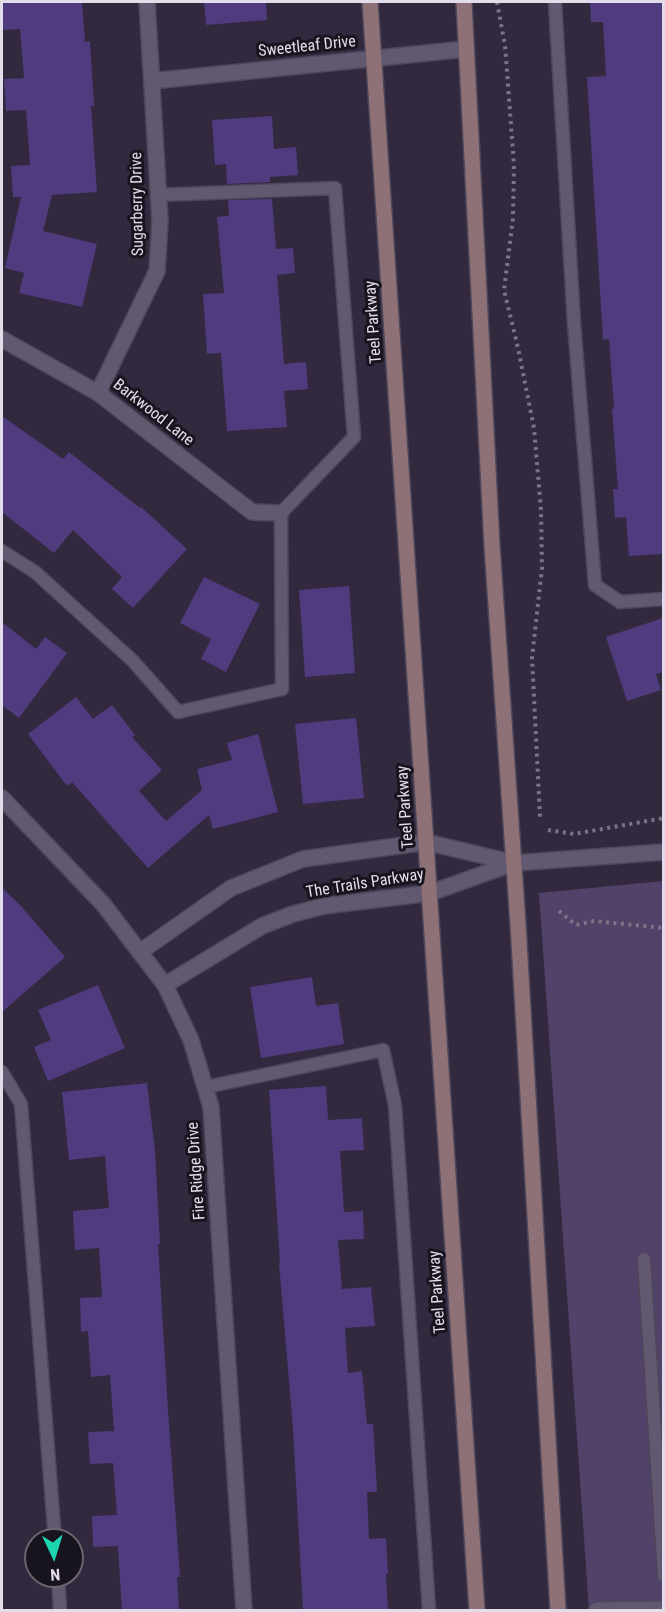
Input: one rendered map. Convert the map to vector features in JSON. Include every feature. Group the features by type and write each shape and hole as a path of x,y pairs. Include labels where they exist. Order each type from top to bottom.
{"main road":[{"name":"Teel Parkway","path":"370,2 477,1611"},
{"path":"464,2 492,546 514,864 558,1611"}],"street":[{"name":"Sugarberry Drive","path":"98,393 157,271 159,221 147,2"},
{"name":"Sweetleaf Drive","path":"152,81 466,49"},
{"name":"Barkwood Lane","path":"2,339 98,393 252,512 280,513"},
{"name":"Fire Ridge Drive","path":"2,798 103,904 165,985 191,1040 206,1088 211,1107 244,1611"},
{"name":"The Trails Parkway","path":"140,952 231,888 303,859 426,842 514,864"},
{"name":"The Trails Parkway","path":"165,985 262,926 293,914 324,906 430,893 514,864 663,852"},
{"path":"597,1611 663,1609"}],"lane":[{"path":"555,2 574,323 595,585 620,603 663,599"},
{"path":"2,551 35,572 133,661 178,712 282,689 280,513 354,437 335,188 158,195"},
{"path":"206,1088 383,1050 395,1106 429,1611"},
{"path":"2,1072 21,1104 54,1528"},
{"path":"644,1259 663,1575"},
{"path":"59,1588 60,1611"}],"path":[{"path":"496,2 505,45 514,165 513,218 504,290 534,428 541,510 542,568 532,658 540,817"},
{"path":"548,830 573,834 663,818"},
{"path":"559,911 576,926 594,921 663,928"}],"shaded area":[{"path":"663,881 663,1610 589,1610 539,893"}],"building":[{"path":"2,2 82,2 85,42 90,41 94,106 91,106 97,192 52,195 43,231 97,244 82,307 19,293 24,273 5,268 21,197 13,197 11,166 30,165 26,110 6,111 4,79 24,78 20,29 2,30"},
{"path":"204,2 266,2 267,20 206,25"},
{"path":"590,2 663,2 663,554 629,556 626,517 615,518 613,489 618,489 612,409 614,409 609,339 603,340 587,77 606,76 603,22 591,22"},
{"path":"272,116 274,149 296,147 298,175 270,177 270,182 227,184 226,164 215,165 212,120"},
{"path":"272,199 276,249 293,248 295,273 277,275 284,364 306,362 308,389 284,391 287,427 227,431 221,353 207,354 203,294 224,293 217,217 229,216 228,200"},
{"path":"2,416 63,459 69,452 141,507 187,549 133,608 112,589 122,577 73,530 54,553 2,512"},
{"path":"204,577 260,604 226,672 201,659 211,639 180,623"},
{"path":"349,586 355,673 305,677 299,590"},
{"path":"663,618 663,672 656,674 661,690 627,701 606,637"},
{"path":"2,622 36,649 45,637 67,653 19,718 2,705"},
{"path":"76,697 93,719 112,705 135,735 132,737 162,770 139,791 166,821 202,790 197,769 232,760 227,743 258,734 278,812 213,829 209,815 148,868 72,782 67,786 28,734"},
{"path":"356,718 364,798 303,804 295,724"},
{"path":"2,888 20,905 65,957 2,1012"},
{"path":"312,977 316,1006 338,1003 344,1044 261,1058 250,987"},
{"path":"98,985 125,1048 48,1081 34,1047 51,1040 38,1010"},
{"path":"147,1083 155,1151 160,1244 158,1244 180,1577 177,1577 179,1611 122,1611 118,1546 93,1547 92,1516 117,1515 113,1463 90,1464 88,1432 114,1431 110,1375 91,1377 88,1331 81,1332 80,1298 102,1297 99,1248 75,1250 73,1211 109,1208 105,1156 69,1160 62,1092"},
{"path":"326,1086 328,1120 362,1118 364,1150 340,1151 344,1212 363,1211 364,1239 338,1240 342,1289 371,1287 375,1326 345,1328 348,1373 362,1371 367,1424 373,1424 377,1492 367,1492 369,1539 386,1538 388,1611 303,1611 293,1429 279,1263 269,1090"}]}
